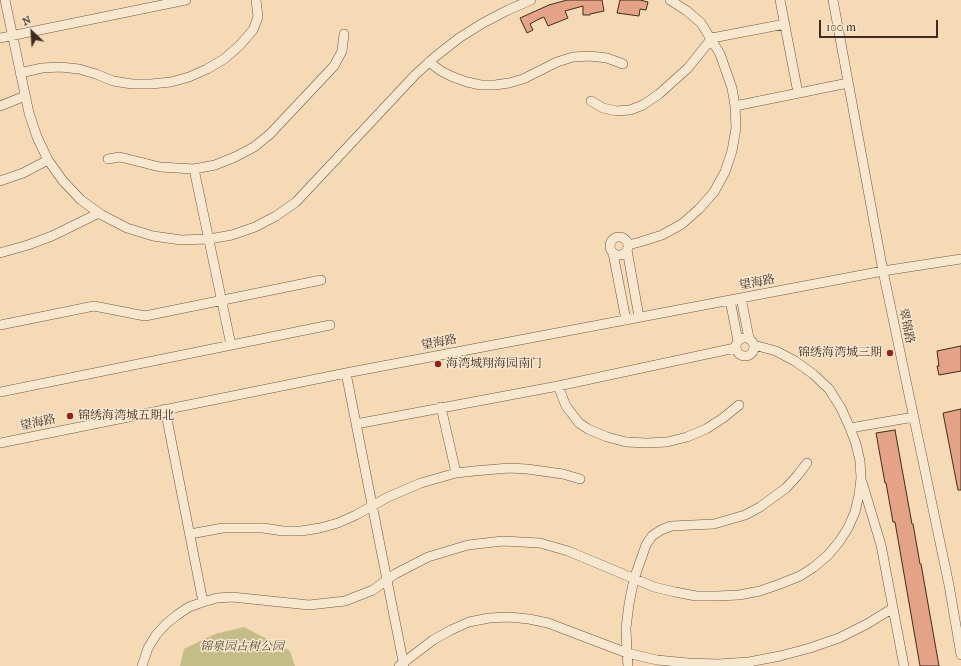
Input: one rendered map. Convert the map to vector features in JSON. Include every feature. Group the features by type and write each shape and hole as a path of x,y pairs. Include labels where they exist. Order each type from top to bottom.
{"street":[{"path":"5,0 25,96 37,137 48,160 63,182 81,200 99,213 127,228 153,236 181,240 209,239 232,234 255,227 276,216 296,202 429,62 459,38 483,23 531,0"},
{"path":"0,38 186,0"},
{"path":"20,73 42,68 60,67 84,70 113,81 132,84 171,82 190,77 224,59 239,46 253,30 258,17 256,0"},
{"path":"613,253 622,254 627,247 662,235 682,224 699,209 714,192 725,172 732,151 736,128 735,106 727,70 712,38 701,23 687,11 670,0"},
{"path":"780,0 798,93"},
{"name":"翠锦路","path":"833,0 882,271 949,584 961,655"},
{"path":"590,101 603,108 616,111 630,110 643,105 659,94 683,73 712,38 784,24"},
{"path":"108,159 120,158 160,167 194,169 235,157 254,147 270,134 334,66 342,51 344,34"},
{"path":"429,62 447,74 467,82 481,85 495,85 523,79 557,62 574,57 601,57 623,64"},
{"path":"735,106 848,83"},
{"path":"0,106 25,96"},
{"path":"0,181 23,173 48,160"},
{"path":"194,169 231,345"},
{"path":"0,254 52,236 99,213"},
{"path":"626,320 613,253 610,248 610,242 614,238 620,236 627,242 639,317"},
{"name":"望海路","path":"0,443 346,373 882,271 961,259"},
{"path":"0,325 94,306 145,316 321,280"},
{"path":"730,300 737,353 741,356 746,356 751,354 754,350 741,298"},
{"path":"0,392 330,325"},
{"path":"142,666 148,648 156,635 166,624 190,607 203,602 218,598 232,597 309,605 344,601 373,590 387,582 395,574 428,557 468,545 503,541 540,543 568,551 654,587 696,596 739,595 760,591 800,576 828,556 848,528 855,512 859,495 861,478 860,461 856,444 841,408 833,396 813,374 795,361 776,351 741,338 736,345 558,386 356,424"},
{"path":"346,373 402,665 433,640 451,630 489,618 509,617 529,618 548,623 627,653 657,660 718,664 749,662 780,656 839,638 893,608"},
{"path":"558,386 566,406 579,422 588,429 607,437 626,442 660,442 687,437 718,422 739,405"},
{"path":"441,407 456,473"},
{"path":"165,409 203,602"},
{"path":"850,428 914,417"},
{"path":"628,666 626,628 629,604 634,579 646,545 652,536 671,526 714,524 745,514 760,507 786,488 807,463"},
{"path":"190,534 223,528 263,528 283,531 320,528 338,523 356,515 404,489 432,479 456,473 492,469 521,469 545,471 580,479"},
{"path":"861,478 881,545 904,666"}],"green space":[{"name":"锦泉园古树公园","path":"244,627 290,651 295,666 180,666 184,649 215,634"}],"building":[{"path":"567,0 602,0 604,11 590,15 583,15 583,6 565,11 568,18 548,26 544,17 530,24 533,30 527,33 520,18 549,5"},
{"path":"620,0 640,0 648,2 646,10 640,9 639,16 617,13"},
{"path":"961,346 961,371 939,375 937,366 939,366 937,351"},
{"path":"961,409 961,490 958,490 943,413"},
{"path":"895,430 939,666 920,666 895,522 893,522 885,483 876,433"}],"place":[{"name":"锦绣海湾城三期","path":"890,353"},
{"name":"海湾城翔海园南门","path":"438,364"},
{"name":"锦绣海湾城五期北","path":"70,416"}]}
